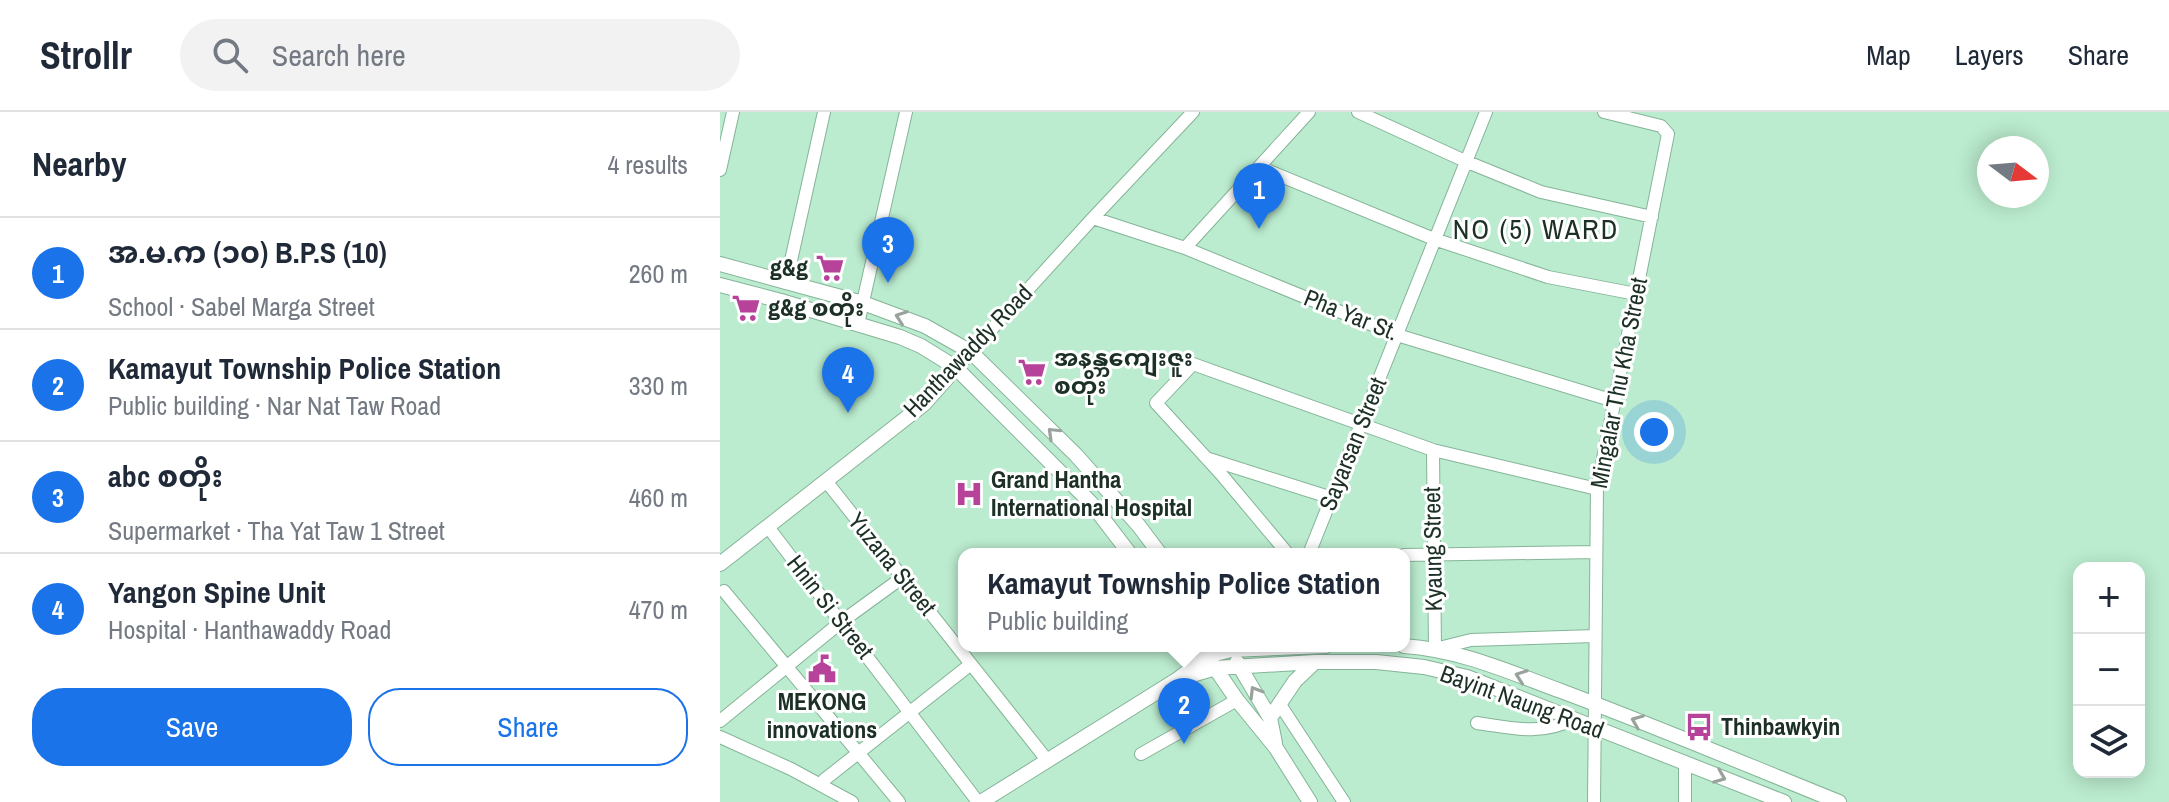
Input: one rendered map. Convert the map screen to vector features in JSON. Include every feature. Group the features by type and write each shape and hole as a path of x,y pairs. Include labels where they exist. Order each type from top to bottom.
{"main road":[{"path":"720,264 863,303 925,326 971,352 1076,455 1156,548"},
{"path":"720,285 900,337 955,367 1091,503 1125,548"},
{"name":"Hanthawaddy Road","path":"720,564 924,404 971,352"},
{"name":"Bayint Naung Road","path":"1410,647 1470,657 1594,703 1839,802"},
{"path":"1231,652 1270,718 1276,748"},
{"path":"980,802 1178,679 1208,657 1237,700 1276,748 1310,802"},
{"name":"Bayint Naung Road","path":"1208,657 1239,666 1376,662 1434,669 1467,677 1784,802"},
{"path":"1270,718 1295,681 1315,662"},
{"path":"1680,761 1683,739"},
{"path":"1753,790 1760,770"}],"street":[{"path":"720,170 733,112"},
{"path":"786,283 824,112"},
{"path":"858,324 906,112"},
{"name":"Hanthawaddy Road","path":"971,352 1193,112"},
{"path":"1185,248 1309,112"},
{"path":"1358,112 1541,192 1652,217"},
{"name":"Sayarsan Street","path":"1311,548 1486,112"},
{"name":"Mingalar Thu Kha Street","path":"1594,802 1597,489 1668,134 1661,126 1629,115 1604,112"},
{"path":"1259,167 1434,239 1548,277 1636,294"},
{"name":"Pha Yar St.","path":"1093,218 1185,248 1397,335 1614,401"},
{"path":"1283,548 1156,403 1193,364 1433,450 1597,489"},
{"name":"Kyaung Street","path":"1433,450 1435,649"},
{"path":"1207,459 1332,498"},
{"name":"Yuzana Street","path":"826,481 958,647"},
{"name":"Hnin Si Street","path":"768,527 980,802"},
{"path":"1410,555 1596,552"},
{"path":"720,721 841,622 903,577"},
{"path":"724,591 899,802"},
{"path":"1435,649 1471,640 1595,636"},
{"name":"Yuzana Street","path":"962,652 1047,760"},
{"path":"824,780 971,664"},
{"path":"1141,754 1237,700"},
{"path":"1279,703 1344,802"},
{"path":"1477,723 1531,730 1557,727 1574,719"},
{"path":"720,737 791,769 852,802"},
{"path":"1680,761 1685,802"}],"place":[{"name":"အ.မ.က (၁၀) B.P.S (10)","path":"1259,229"},
{"name":"g&g","path":"830,268"},
{"name":"abc စတိုး","path":"888,283"},
{"name":"g&g စတိုး","path":"746,308"},
{"name":"အနန္တကျေးဇူး စတိုး","path":"1032,372"},
{"name":"Yangon Spine Unit","path":"848,413"},
{"name":"Grand Hantha International Hospital","path":"969,494"},
{"name":"MEKONG innovations","path":"822,669"},
{"name":"Thinbawkyin","path":"1699,727"},
{"name":"Kamayut Township Police Station","path":"1184,744"}],"district":[{"name":"NO (5) WARD","path":"1536,229"}]}
